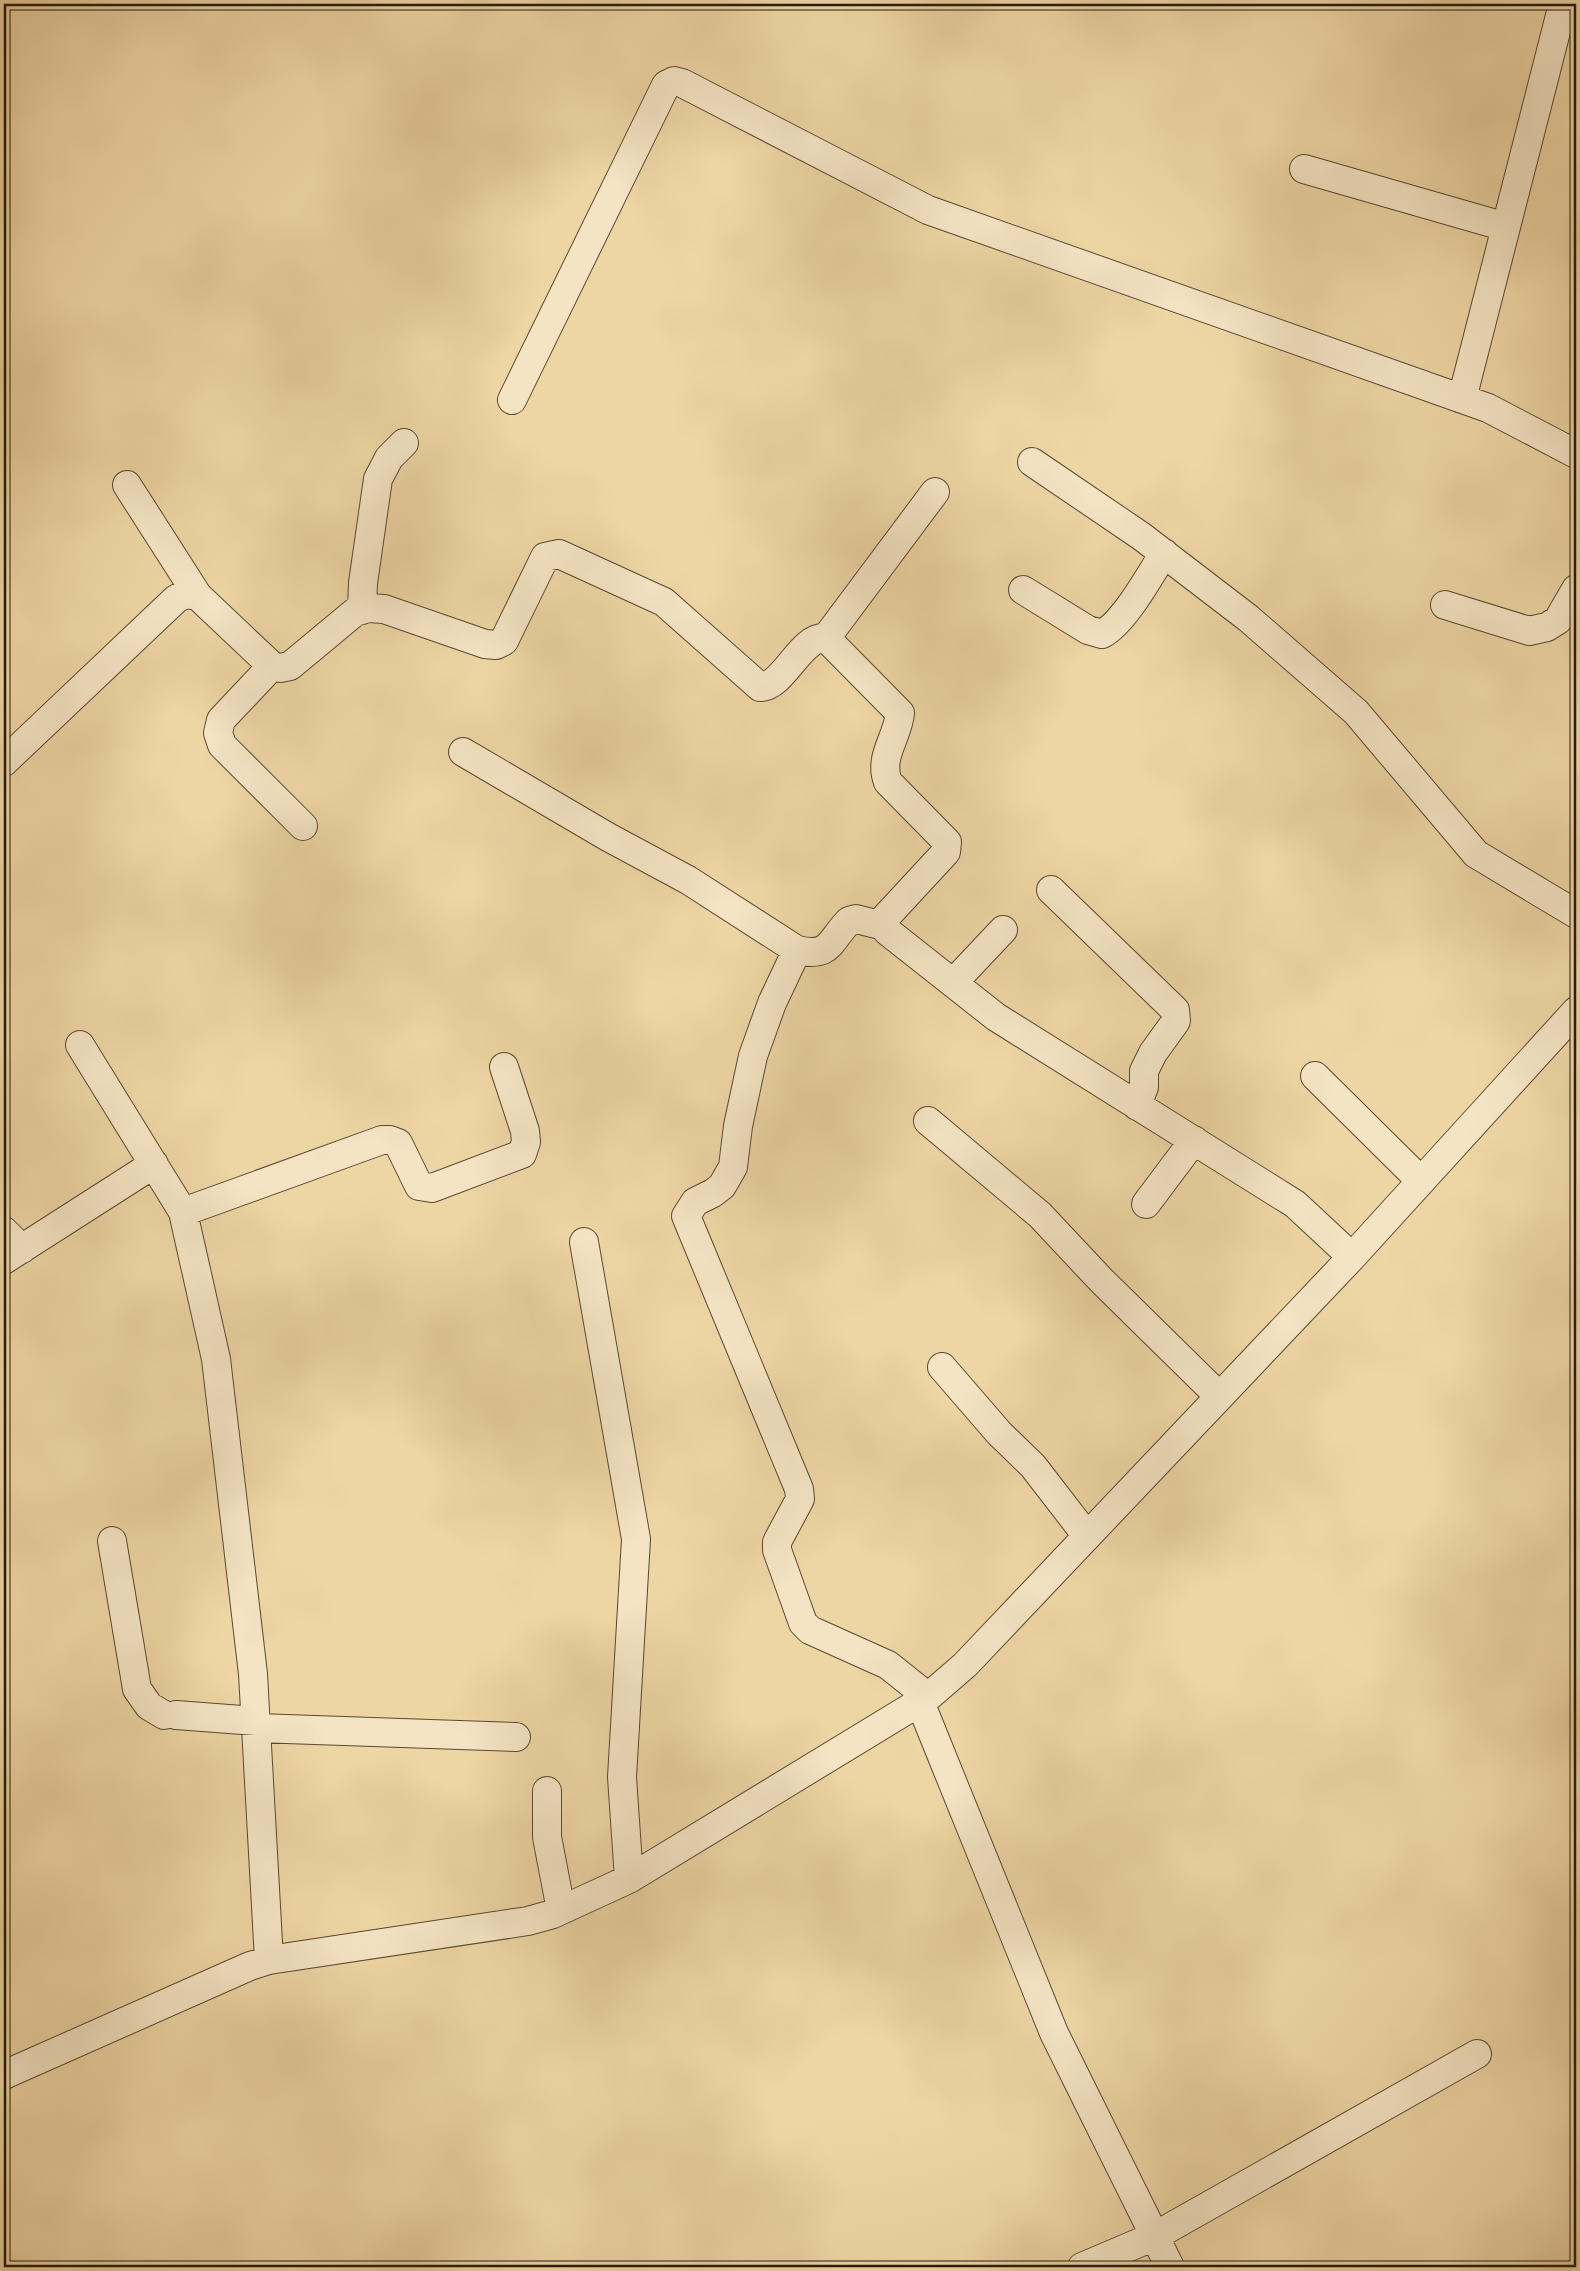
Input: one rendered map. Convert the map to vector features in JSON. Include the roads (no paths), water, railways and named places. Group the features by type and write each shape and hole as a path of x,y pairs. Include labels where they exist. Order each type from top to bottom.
{"street":[{"path":"1462,399 1563,4"},
{"path":"512,400 666,85 674,81 682,83 928,210 1462,399 1511,418 1576,454"},
{"path":"1304,169 1506,227"},
{"path":"362,610 363,583 378,479 389,458 404,443"},
{"path":"1032,462 1164,553 1248,618 1356,712 1476,854 1576,914"},
{"path":"127,485 198,596 272,666 280,668 290,666 355,612 368,608 384,609 485,644 496,645 504,641 545,557 559,554 664,602 760,687 770,685 815,640 826,638 935,492"},
{"path":"1022,590 1088,630 1102,634 1110,630 1121,616 1164,553"},
{"path":"1445,605 1529,631 1547,627 1558,620 1576,589"},
{"path":"4,762 176,599 185,594 198,596"},
{"path":"826,638 900,713 899,721 884,762 884,772 888,782 947,842 946,852 884,919 886,931 996,1017 1194,1140 1302,1210 1352,1257"},
{"path":"272,666 221,720 218,733 222,745 303,826"},
{"path":"463,752 608,837 688,880 797,950 812,954 823,950 830,945 849,921 856,919 884,926"},
{"path":"1051,890 1174,1010 1176,1021 1153,1053 1144,1071 1144,1087 1137,1106"},
{"path":"953,983 1003,930"},
{"path":"797,950 772,1003 753,1056 738,1126 733,1167 722,1186 695,1202 686,1216 799,1489 800,1499 778,1542 778,1550 803,1623 810,1630 888,1665 924,1700 1054,2033 1170,2267"},
{"path":"4,2075 250,1966 269,1960 528,1921 561,1910 629,1879 924,1700 965,1665 1352,1257 1576,1011"},
{"path":"80,1045 184,1212 221,1388 253,1674 269,1960"},
{"path":"184,1212 382,1140 398,1143 419,1186 425,1188 432,1188 522,1154 526,1142 525,1131 504,1066"},
{"path":"1315,1076 1421,1181"},
{"path":"928,1121 1040,1215 1101,1280 1220,1396"},
{"path":"1146,1204 1194,1140"},
{"path":"10,1247 154,1164"},
{"path":"584,1242 636,1539 622,1777 629,1879"},
{"path":"942,1367 999,1433 1033,1466 1087,1536"},
{"path":"112,1541 137,1689 150,1706 170,1714 256,1724 516,1737"},
{"path":"547,1790 546,1837 561,1910"},
{"path":"1082,2267 1155,2236 1477,2054"}]}
